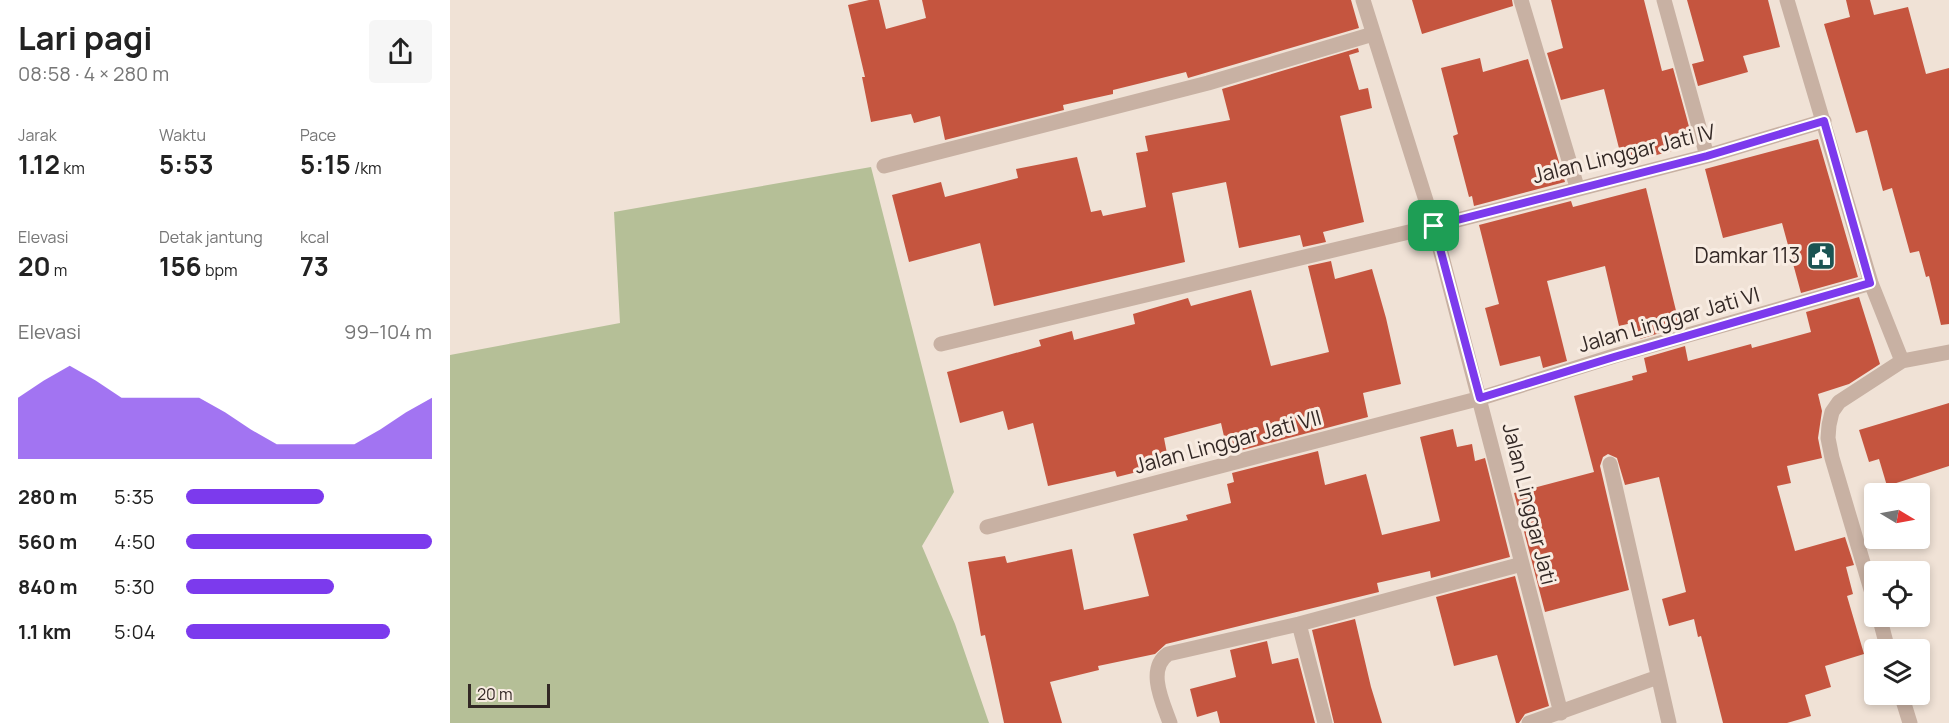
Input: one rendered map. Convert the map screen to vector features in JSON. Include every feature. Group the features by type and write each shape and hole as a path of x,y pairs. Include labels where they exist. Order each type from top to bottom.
{"street":[{"name":"Jalan Linggar Jati","path":"1363,0 1434,226 1561,713"},
{"path":"1521,0 1576,187"},
{"path":"1664,0 1707,156"},
{"path":"1787,0 1870,283 1902,361"},
{"path":"884,166 1208,83 1372,34"},
{"name":"Jalan Linggar Jati IV","path":"941,344 1434,226 1576,187 1707,156 1824,121"},
{"name":"Jalan Linggar Jati VI","path":"1480,398 1870,283"},
{"path":"1864,566 1832,458 1828,438 1832,412 1839,402 1902,361 1949,352"},
{"name":"Jalan Linggar Jati VII","path":"987,528 1480,398"},
{"path":"1610,464 1670,723"},
{"path":"1170,723 1157,678 1159,665 1165,656 1299,624 1522,564"},
{"path":"1299,624 1325,723"},
{"path":"1529,723 1658,677"},
{"path":"1904,705 1910,723"}],"green space":[{"path":"871,167 954,492 922,546 955,624 989,723 450,723 450,355 620,323 614,212"}],"building":[{"path":"879,0 886,29 926,18 922,0 1351,0 1359,28 1188,78 1186,72 1113,90 1113,94 1063,105 1064,110 945,140 940,116 914,123 911,114 871,122 862,77 865,77 848,5"},
{"path":"1412,0 1512,0 1513,6 1422,34"},
{"path":"1551,0 1644,0 1662,71 1673,68 1694,145 1623,164 1604,89 1561,100 1547,53 1563,48"},
{"path":"1687,0 1768,0 1780,47 1743,56 1748,72 1698,86 1692,64 1704,61"},
{"path":"1846,0 1870,0 1874,15 1908,7 1926,74 1949,68 1949,324 1941,325 1929,276 1926,277 1919,251 1910,253 1892,188 1883,191 1867,130 1856,133 1824,24 1850,17"},
{"path":"1358,48 1359,52 1349,55 1359,90 1368,88 1372,108 1340,116 1364,222 1323,232 1326,242 1303,247 1300,235 1239,248 1226,182 1172,193 1185,262 994,306 980,243 909,262 892,195 941,182 945,197 1018,178 1016,169 1077,157 1091,212 1101,210 1103,216 1146,207 1136,153 1148,151 1145,136 1230,120 1222,89"},
{"path":"1480,58 1483,72 1528,59 1565,182 1474,206 1472,196 1469,197 1453,136 1458,134 1441,68"},
{"path":"1818,139 1858,277 1801,293 1782,223 1723,238 1705,169"},
{"path":"1646,188 1680,327 1640,339 1636,322 1619,326 1605,266 1547,281 1567,361 1543,368 1540,356 1500,366 1485,308 1499,304 1479,225 1571,201 1573,207"},
{"path":"1331,261 1335,279 1372,269 1386,318 1401,384 1363,393 1368,417 1228,454 1221,423 1164,438 1169,464 1117,477 1115,471 1048,486 1033,423 1008,430 1003,411 960,423 947,372 1041,346 1039,340 1072,331 1074,340 1135,324 1133,314 1188,298 1191,306 1251,290 1271,366 1329,352 1308,266"},
{"path":"1859,297 1880,364 1849,384 1818,394 1822,411 1818,438 1822,458 1787,466 1791,483 1777,486 1795,551 1845,537 1854,565 1846,567 1853,594 1847,596 1864,654 1825,666 1831,687 1805,695 1811,716 1787,723 1723,723 1701,636 1698,637 1694,619 1669,626 1662,599 1686,592 1659,477 1625,485 1617,458 1608,454 1603,457 1600,466 1629,590 1545,612 1514,493 1594,472 1574,396 1633,380 1632,376 1647,372 1644,358 1685,346 1688,361 1751,344 1752,348 1811,332 1806,312"},
{"path":"1949,403 1949,466 1896,483 1886,483 1879,459 1869,462 1859,430"},
{"path":"1453,429 1457,447 1472,444 1475,461 1485,458 1510,557 1431,578 1430,571 1377,583 1379,592 1166,644 1155,654 1098,666 1099,670 1050,682 1062,723 1004,723 985,635 981,636 968,562 1005,556 1007,563 1072,549 1084,610 1149,596 1133,534 1188,520 1186,515 1231,503 1227,484 1234,482 1232,473 1318,451 1325,485 1366,474 1382,535 1440,521 1420,437"},
{"path":"1515,576 1549,706 1525,714 1519,723 1516,723 1497,655 1454,666 1436,597"},
{"path":"1355,619 1382,723 1334,723 1312,630"},
{"path":"1267,641 1272,664 1298,658 1315,723 1220,723 1217,711 1197,717 1190,689 1236,677 1230,650"}],"place":[{"name":"Damkar 113","path":"1821,256"}],"route":[{"path":"1824,121 1870,283 1480,398 1434,226 1576,187 1707,156 1824,121"}]}
